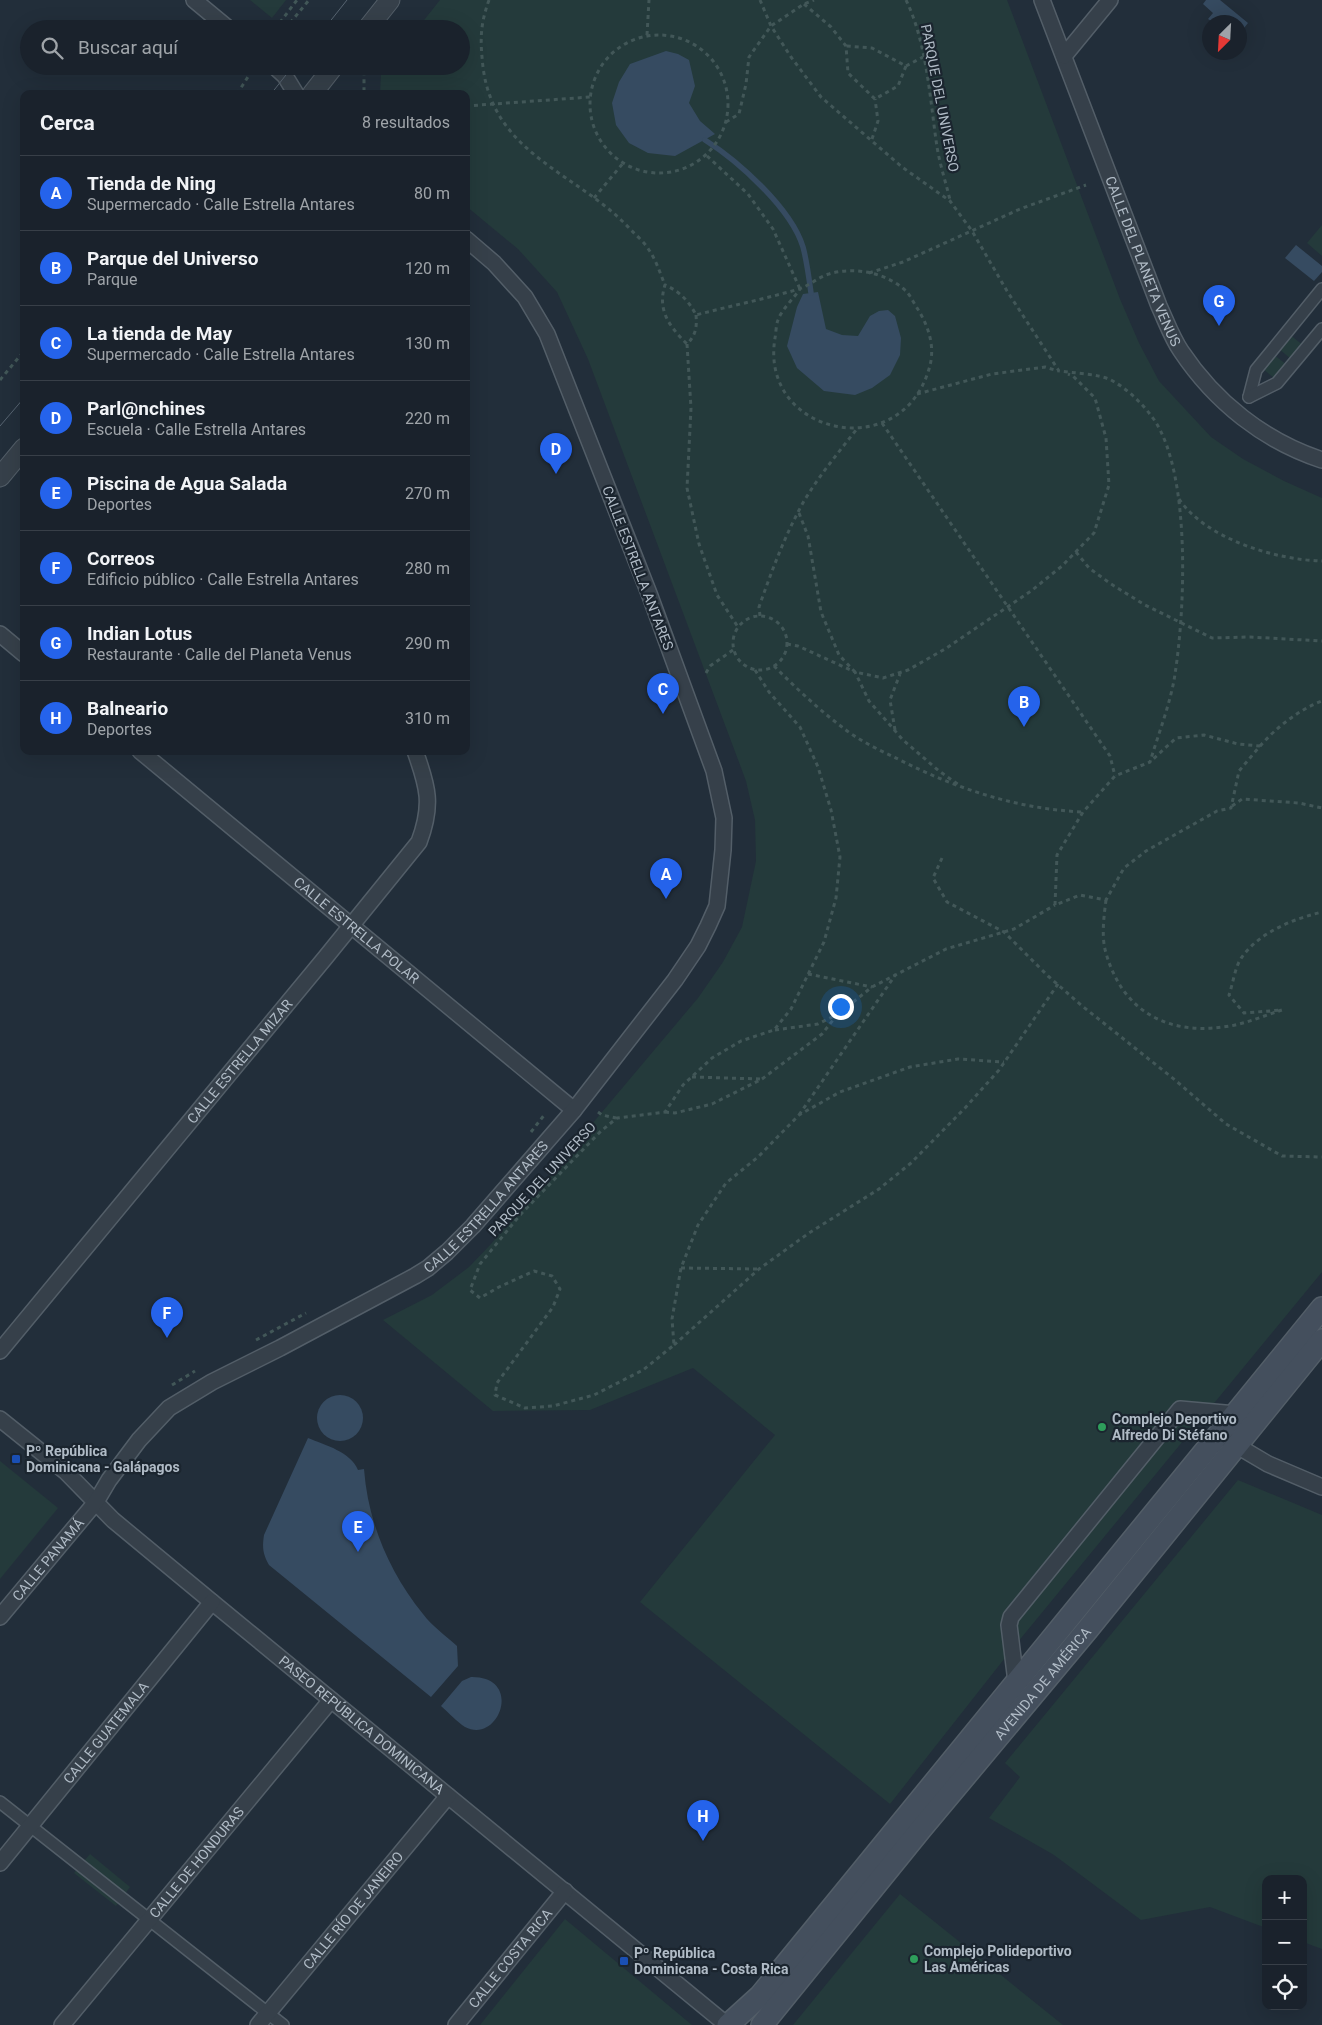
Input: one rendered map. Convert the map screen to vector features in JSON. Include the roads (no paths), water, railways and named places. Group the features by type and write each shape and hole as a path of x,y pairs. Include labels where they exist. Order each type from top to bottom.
{"main road":[{"name":"AVENIDA DE AMÉRICA","path":"762,2025 1088,1629 1227,1440 1236,1414 1322,1308"},
{"name":"AVENIDA DE AMÉRICA","path":"727,2025 760,1996 1016,1682 1227,1440 1322,1340"}],"street":[{"path":"194,0 218,20"},
{"path":"374,20 390,0"},
{"name":"CALLE DEL PLANETA VENUS","path":"1042,0 1159,306 1180,350 1213,392 1236,412 1269,436 1305,454 1322,460"},
{"path":"1064,56 1110,0"},
{"path":"284,75 294,90"},
{"path":"315,90 327,75"},
{"name":"CALLE ESTRELLA ANTARES","path":"96,1502 109,1480 139,1440 168,1408 212,1382 280,1348 428,1268 474,1226 574,1110 675,980 698,946 716,906 723,850 724,818 714,771 650,596 547,334 524,297 494,263 470,242"},
{"path":"1322,289 1256,370 1249,397 1277,383 1322,328"},
{"path":"0,477 20,453"},
{"path":"0,634 20,651"},
{"name":"CALLE ESTRELLA POLAR","path":"145,755 574,1110"},
{"name":"CALLE ESTRELLA MIZAR","path":"0,1351 419,842 426,824 429,805 425,778 416,755"},
{"name":"AVENIDA DE AMÉRICA","path":"1016,1682 1009,1624 1011,1617 1180,1409 1236,1414"},
{"name":"PASEO REPÚBLICA DOMINICANA","path":"0,1419 66,1472 113,1520 727,2025"},
{"path":"1227,1440 1268,1464 1322,1487"},
{"name":"CALLE PANAMÁ","path":"0,1617 96,1502"},
{"name":"CALLE GUATEMALA","path":"0,1863 212,1602"},
{"name":"CALLE DE HONDURAS","path":"62,2025 331,1700"},
{"name":"CALLE RÍO DE JANEIRO","path":"258,2025 448,1796"},
{"path":"0,1802 283,2025"},
{"name":"CALLE COSTA RICA","path":"456,2025 565,1891"}],"water":[{"path":"1206,0 1220,0 1238,15 1211,15 1213,13 1203,4"},
{"path":"666,51 678,54 689,60 695,86 689,103 700,121 715,134 675,156 648,153 629,143 616,125 612,103 619,82 630,64"},
{"path":"1296,245 1322,266 1322,272 1314,281 1285,258"},
{"path":"818,292 826,329 842,335 858,336 870,316 879,311 888,310 895,316 901,338 900,355 890,375 872,388 855,395 824,391 797,368 787,346 797,307 803,294"},
{"path":"336,1395 344,1395 353,1399 359,1405 363,1418 359,1431 353,1437 344,1441 336,1441 327,1437 321,1431 317,1422 317,1414 321,1405 327,1399"},
{"path":"308,1438 344,1454 350,1458 358,1470 364,1469 366,1489 375,1527 390,1564 423,1614 457,1646 458,1666 431,1697 269,1565 267,1561 263,1544 264,1535"},
{"path":"471,1677 487,1680 497,1687 501,1697 501,1708 496,1719 488,1727 477,1730 465,1727 441,1706 462,1681"}],"waterway":[{"path":"705,140 733,160 762,187 787,217 797,232 803,247 811,293"}],"tram line":[{"path":"331,20 347,0"},
{"path":"274,90 286,75"},
{"path":"0,426 20,403"}],"place":[{"name":"Indian Lotus","path":"1219,326"},
{"name":"Parl@nchines","path":"556,474"},
{"name":"La tienda de May","path":"663,714"},
{"name":"Parque del Universo","path":"1024,727"},
{"name":"Tienda de Ning","path":"666,899"},
{"name":"Correos","path":"167,1338"},
{"name":"Complejo Deportivo Alfredo Di Stéfano","path":"1102,1427"},
{"name":"Pº República Dominicana - Galápagos","path":"16,1459"},
{"name":"Piscina de Agua Salada","path":"358,1552"},
{"name":"Balneario","path":"703,1841"},
{"name":"Complejo Polideportivo Las Américas","path":"914,1959"},
{"name":"Pº República Dominicana - Costa Rica","path":"624,1961"}]}
